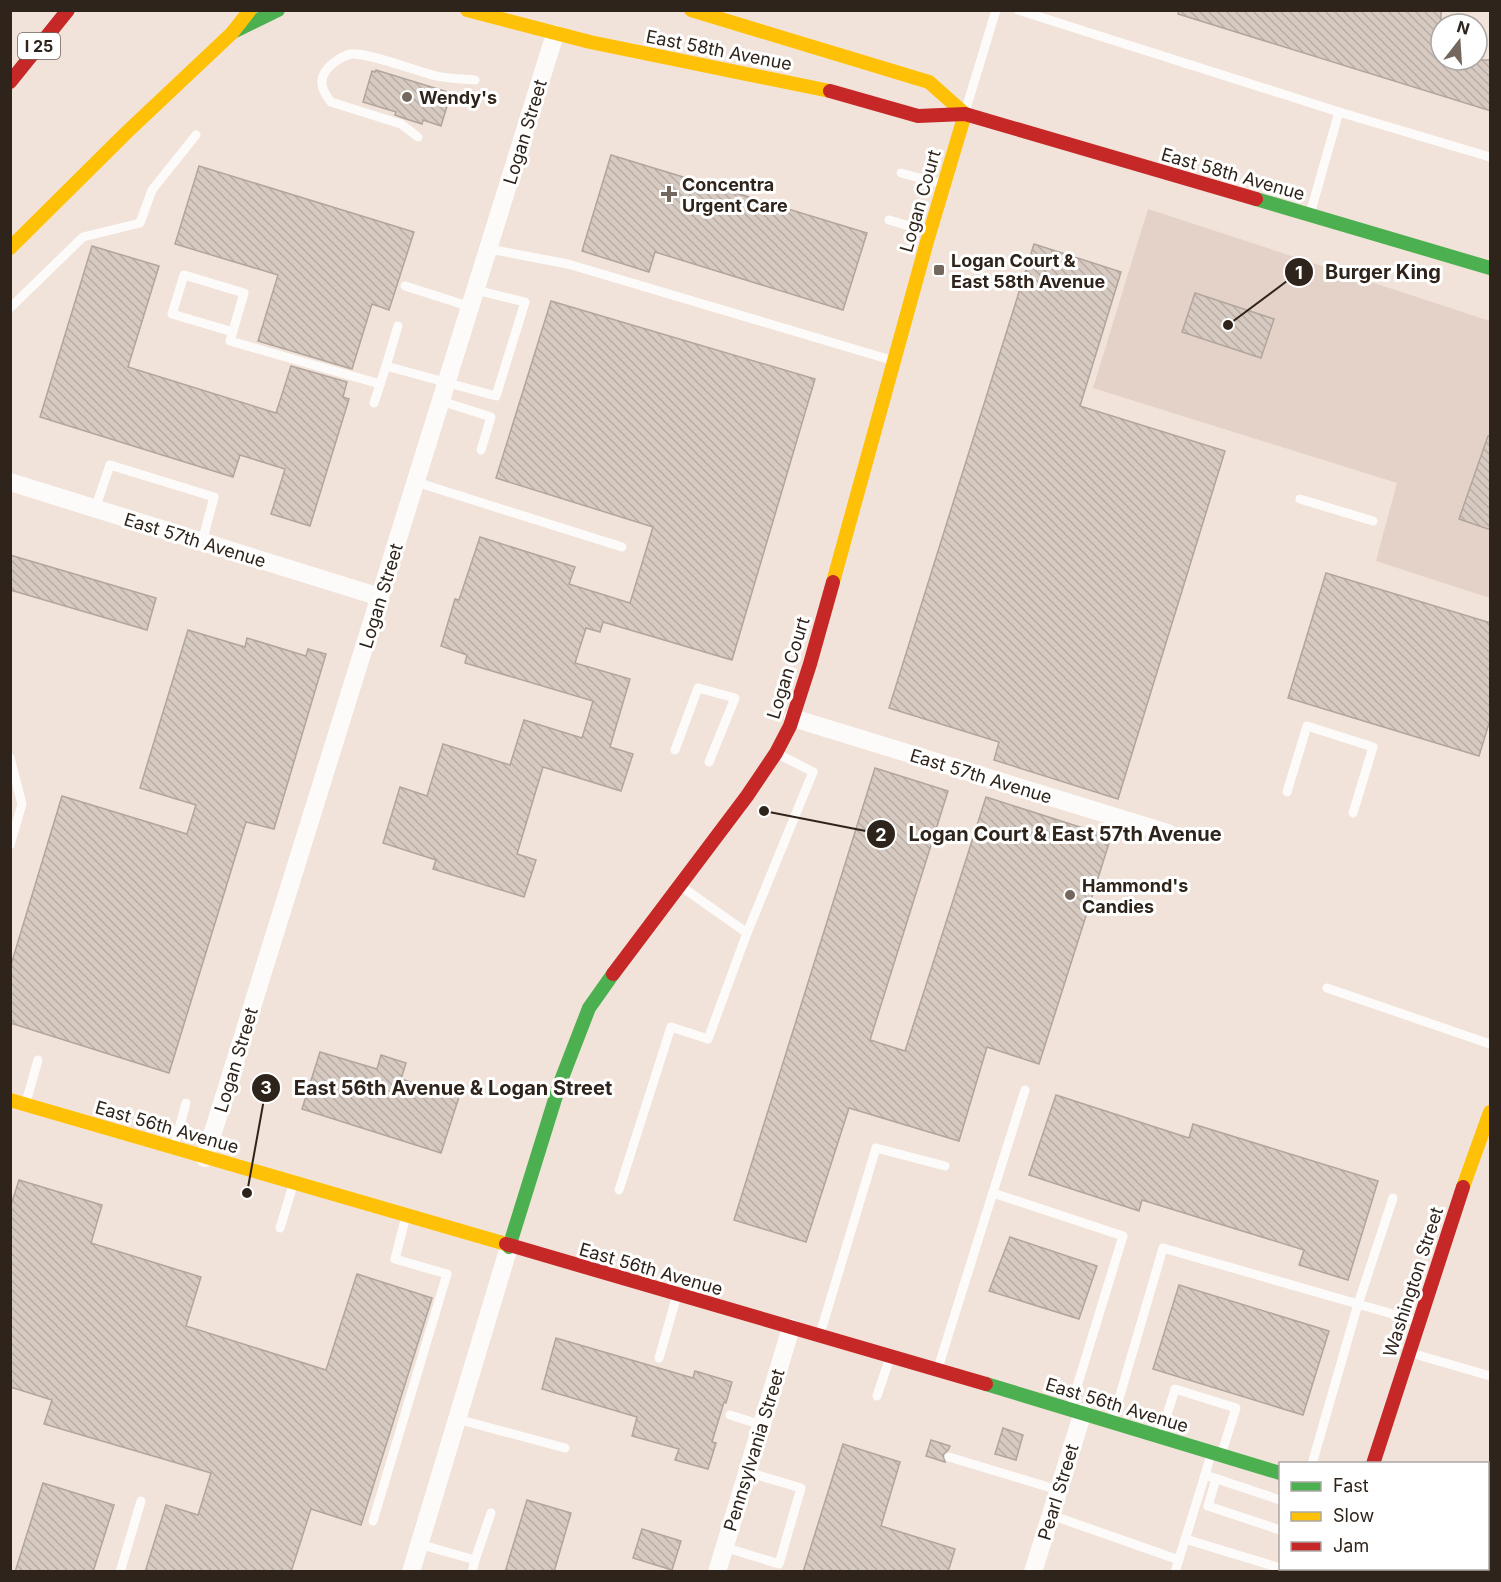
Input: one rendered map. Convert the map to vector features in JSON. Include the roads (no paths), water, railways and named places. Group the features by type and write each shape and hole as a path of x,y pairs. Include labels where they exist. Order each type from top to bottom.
{"main road":[{"name":"I 25","path":"10,82 68,10"},
{"path":"10,248 127,132 232,33 250,10"},
{"path":"232,33 278,10"},
{"name":"East 58th Avenue","path":"467,10 555,34 802,85 918,116 965,114 1491,268"},
{"name":"East 58th Avenue","path":"691,10 929,82 965,114"},
{"path":"511,22 540,13"},
{"name":"Logan Court","path":"509,1246 560,1083 590,1008 624,957 747,796 776,753 793,718 965,114"},
{"name":"East 56th Avenue","path":"10,1100 1112,1421 1279,1472"},
{"name":"Washington Street","path":"1374,1462 1472,1160 1491,1112"}],"street":[{"name":"Logan Street","path":"205,1158 555,34"},
{"name":"East 57th Avenue","path":"10,482 380,597"},
{"name":"East 57th Avenue","path":"793,718 1168,834"},
{"path":"411,1572 509,1246"},
{"name":"Pennsylvania Street","path":"717,1572 791,1328"},
{"name":"Pearl Street","path":"1033,1572 1058,1490 1076,1411"}],"lane":[{"path":"965,114 996,10"},
{"path":"1018,10 1339,112 1491,157"},
{"path":"418,137 401,124 331,102 324,93 321,83 324,73 344,56 359,54 440,77 475,80"},
{"path":"1310,215 1339,112"},
{"path":"10,308 83,237 140,224 152,190 196,135"},
{"path":"901,173 944,184"},
{"path":"889,220 930,232"},
{"path":"489,249 568,264 894,360"},
{"path":"232,332 172,314 184,275 244,293 230,341 380,384"},
{"path":"386,366 496,396 525,302 473,298 405,286"},
{"path":"374,403 398,326"},
{"path":"441,401 491,417 481,450"},
{"path":"95,509 110,465 214,497 202,542"},
{"path":"416,482 622,547"},
{"path":"1300,499 1373,521"},
{"path":"675,750 698,687 735,698 709,762"},
{"path":"1287,792 1307,726 1373,747 1353,813"},
{"path":"619,1190 671,1027 708,1039 747,933 813,772 776,753"},
{"path":"10,758 22,804 10,845"},
{"path":"680,886 747,933"},
{"path":"1327,988 1491,1044"},
{"path":"26,1105 39,1060"},
{"path":"938,1371 1025,1090"},
{"path":"174,1148 186,1102"},
{"path":"820,1336 876,1148 945,1166"},
{"path":"280,1228 293,1183"},
{"path":"993,1193 1124,1236 1076,1411"},
{"path":"1313,1462 1358,1304 1393,1198"},
{"path":"373,1521 447,1274 395,1259 406,1216"},
{"path":"1112,1421 1163,1248 1419,1322"},
{"path":"659,1358 677,1295"},
{"path":"1409,1352 1491,1376"},
{"path":"877,1396 890,1357"},
{"path":"1160,1436 1175,1389 1236,1408 1205,1475 1175,1572"},
{"path":"730,1415 762,1425"},
{"path":"457,1419 566,1448"},
{"path":"949,1457 1058,1490"},
{"path":"724,1547 778,1563 782,1553 801,1488 747,1472"},
{"path":"1205,1475 1279,1499"},
{"path":"1216,1479 1208,1506 1279,1529"},
{"path":"120,1572 141,1501"},
{"path":"472,1572 491,1513"},
{"path":"1051,1515 1179,1560"},
{"path":"1185,1539 1279,1567"},
{"path":"419,1544 475,1560"}],"place":[{"name":"Wendy's","path":"407,97"},
{"name":"Concentra Urgent Care","path":"669,194"},
{"name":"Logan Court & East 58th Avenue","path":"939,270"},
{"name":"Burger King","path":"1228,325"},
{"name":"Logan Court & East 57th Avenue","path":"764,811"},
{"name":"Hammond's Candies","path":"1070,895"},
{"name":"East 56th Avenue & Logan Street","path":"247,1193"}]}
